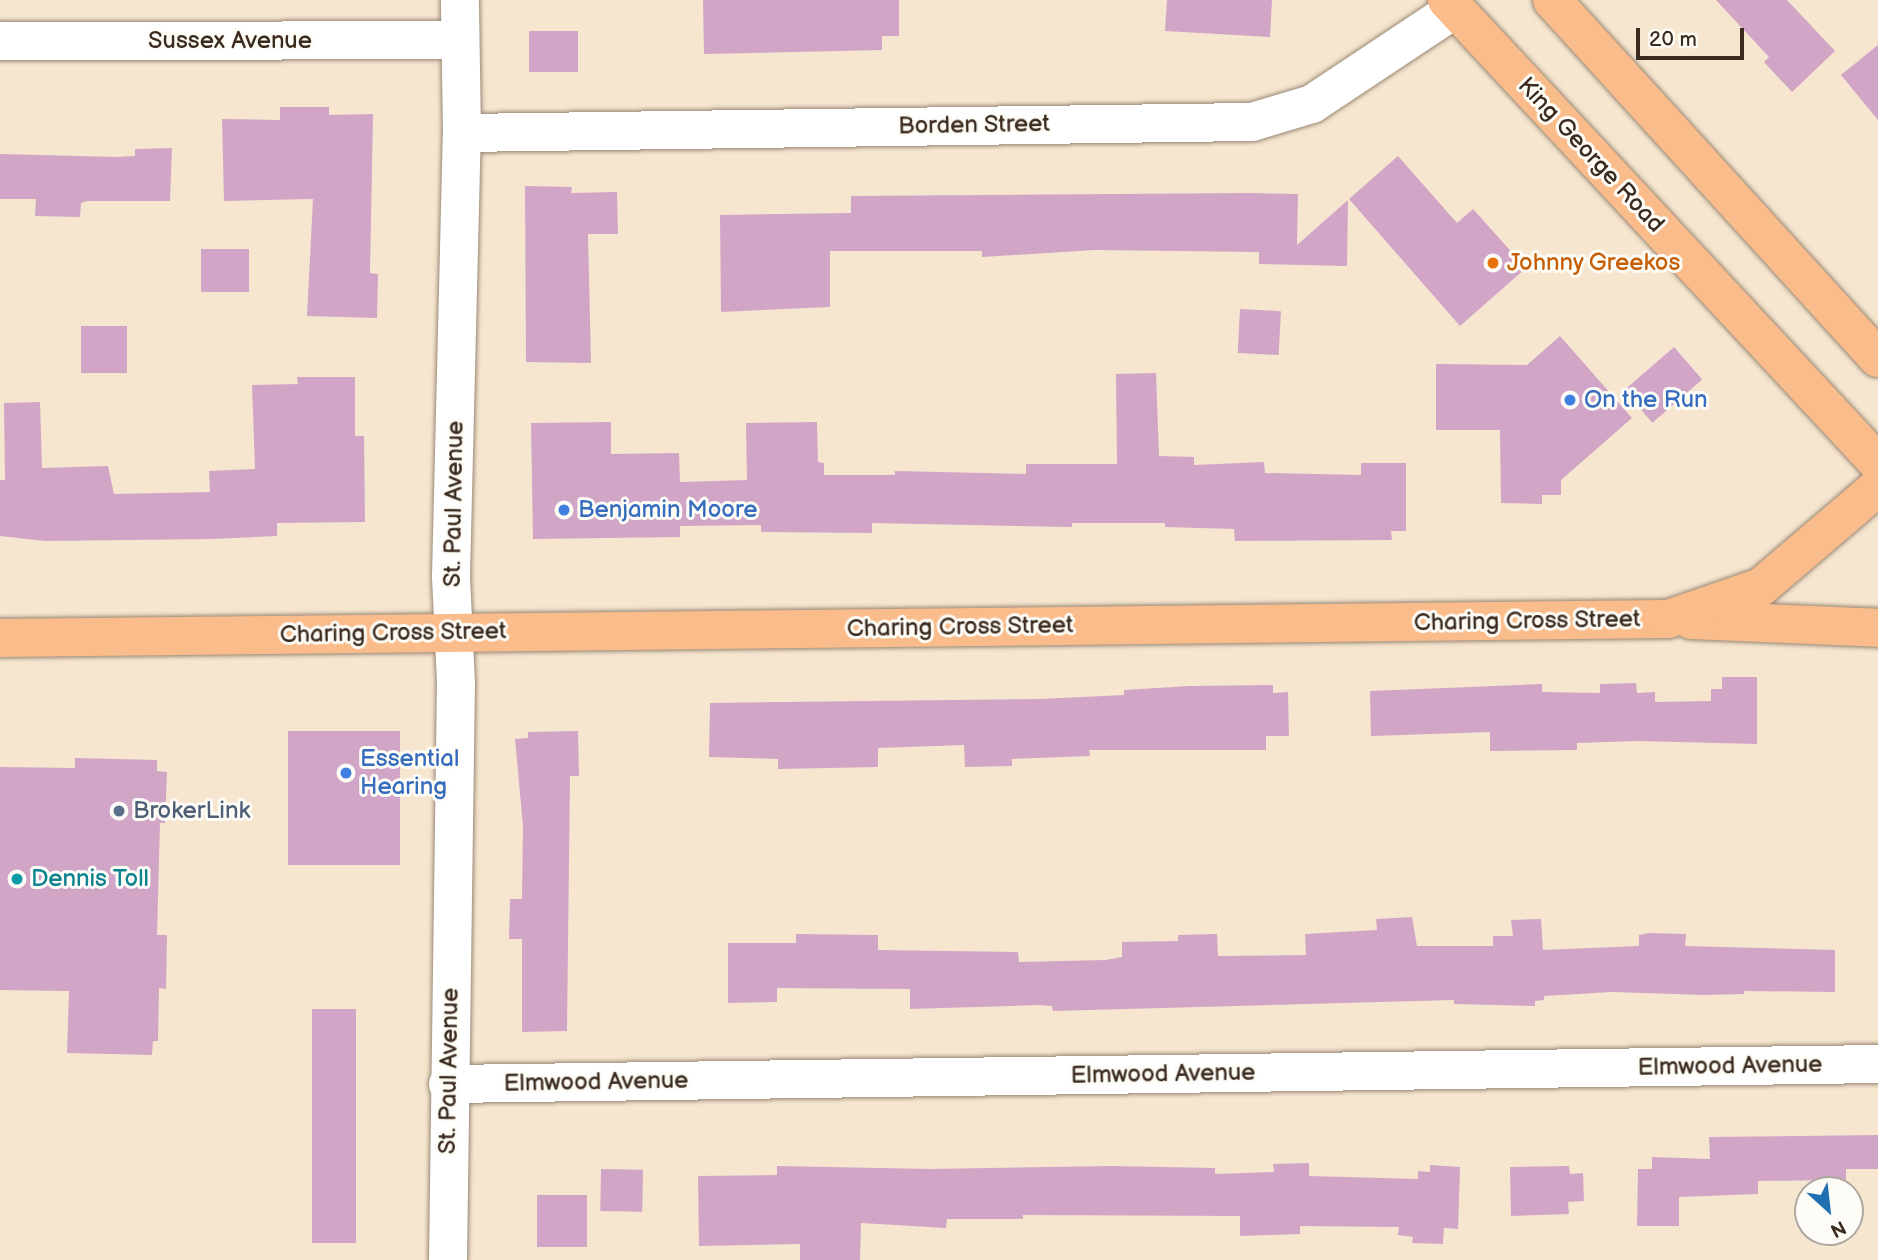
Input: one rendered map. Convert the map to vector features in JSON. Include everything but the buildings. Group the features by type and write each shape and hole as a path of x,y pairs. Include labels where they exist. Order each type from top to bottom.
{"main road":[{"path":"1552,0 1878,358"},
{"name":"King George Road","path":"1451,4 1878,463"},
{"name":"Charing Cross Street","path":"0,638 1668,619 1762,587 1878,487"},
{"path":"1668,619 1878,628"}],"street":[{"name":"St. Paul Avenue","path":"448,1260 454,632 451,576 463,133 460,0"},
{"name":"Borden Street","path":"463,133 1252,122 1312,104 1451,4"},
{"name":"Sussex Avenue","path":"0,41 459,40"},
{"name":"Elmwood Avenue","path":"448,1084 1878,1064"}],"place":[{"name":"Johnny Greekos","path":"1493,263"},
{"name":"On the Run","path":"1570,400"},
{"name":"Benjamin Moore","path":"564,510"},
{"name":"Essential Hearing","path":"346,773"},
{"name":"BrokerLink","path":"119,811"},
{"name":"Dennis Toll","path":"17,879"}]}
